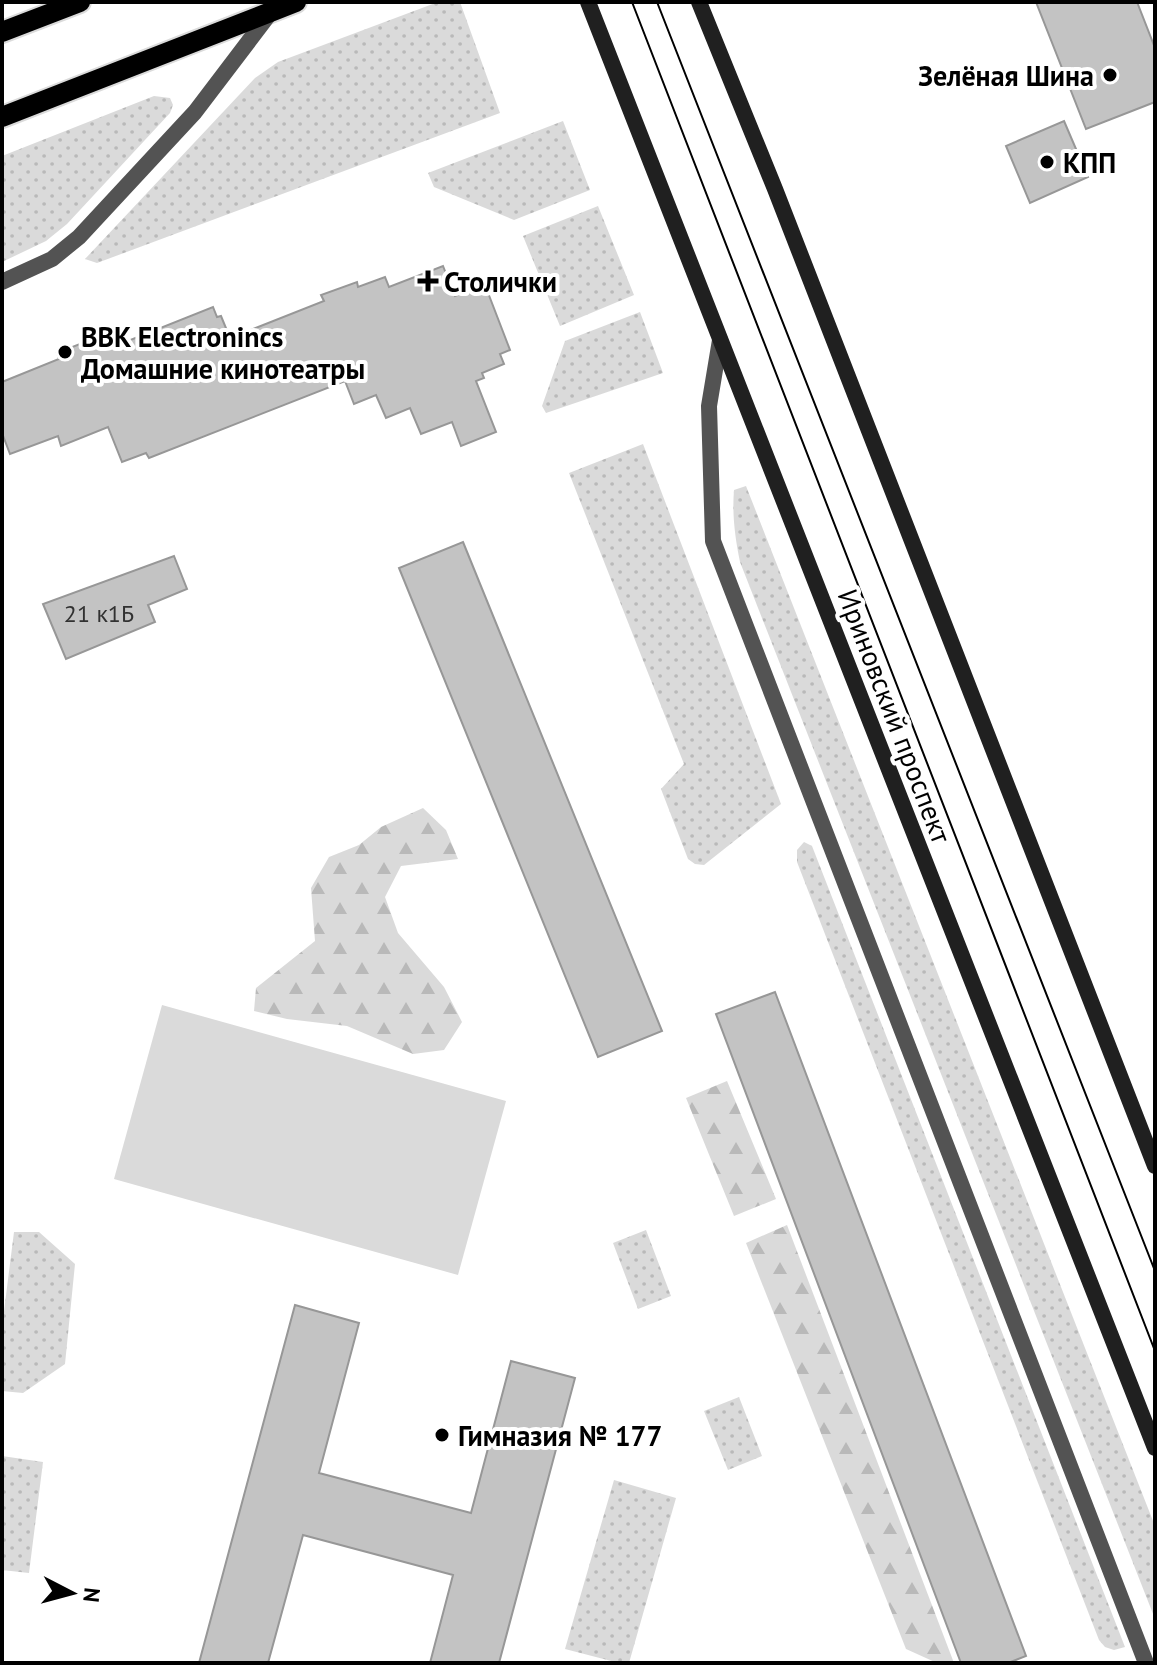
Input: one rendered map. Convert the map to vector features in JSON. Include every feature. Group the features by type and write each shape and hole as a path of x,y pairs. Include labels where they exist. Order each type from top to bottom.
{"main road":[{"path":"2,32 80,2"},
{"path":"2,117 296,2"},
{"name":"Ириновский проспект","path":"588,2 1155,1448"},
{"path":"699,2 775,189 1155,1166"}],"street":[{"path":"2,282 52,259 79,237 195,112 271,12"},
{"path":"720,340 709,406 713,541 1146,1663"}],"green space":[{"path":"438,2 460,2 500,113 97,263 85,259 255,78 278,62"},
{"path":"154,96 170,98 173,105 170,113 67,224 46,241 2,262 2,156"},
{"path":"563,121 590,190 514,220 434,187 428,173"},
{"path":"598,206 634,295 560,326 523,236"},
{"path":"640,312 663,373 546,413 542,406 565,341"},
{"path":"643,444 781,804 704,865 688,859 661,789 684,764 569,473"},
{"path":"746,486 1155,1526 1155,1619 740,562 734,526 734,490"},
{"path":"423,808 446,830 458,859 401,866 385,897 398,933 444,987 462,1022 444,1050 413,1054 347,1026 287,1019 254,1011 256,988 315,941 311,888 329,857 359,845 381,827"},
{"path":"804,842 812,846 1125,1647 1114,1650 1105,1647 1099,1640 797,862 797,850"},
{"path":"162,1005 506,1101 458,1275 114,1179"},
{"path":"727,1081 776,1199 734,1216 686,1098"},
{"path":"787,1225 954,1663 937,1663 906,1649 746,1243"},
{"path":"646,1230 671,1296 638,1309 613,1243"},
{"path":"14,1232 39,1232 75,1264 65,1364 23,1393 2,1391 2,1327"},
{"path":"739,1397 762,1456 728,1470 704,1411"},
{"path":"2,1456 43,1462 29,1573 2,1570"},
{"path":"614,1480 676,1498 629,1663 565,1649"}],"building":[{"name":"Зелёная Шина","path":"1036,2 1137,2 1155,48 1155,102 1086,129"},
{"name":"КПП","path":"1064,121 1088,177 1030,203 1006,146"},
{"path":"443,266 455,296 485,285 510,350 500,354 504,364 482,373 484,378 476,381 496,432 461,446 452,422 421,434 410,408 386,418 376,395 354,404 345,381 149,458 146,453 122,462 108,427 61,446 58,436 10,454 2,433 2,382 59,359 57,353 90,340 93,346 120,335 123,343 213,307 217,317 221,316 230,338 324,301 321,295 357,282 358,287 385,277 389,287"},
{"path":"463,542 662,1031 598,1057 399,568"},
{"path":"174,556 187,589 148,605 155,622 66,659 43,604"},
{"path":"775,992 1026,1656 1008,1663 961,1663 716,1014"},
{"path":"295,1305 359,1323 319,1473 471,1513 511,1361 575,1378 499,1663 430,1663 453,1575 303,1535 268,1663 199,1663"}],"tram line":[{"path":"632,2 1155,1351"},
{"path":"657,2 1155,1271"}],"place":[{"name":"Зелёная Шина","path":"1110,75"},
{"name":"КПП","path":"1047,162"},
{"name":"Столички","path":"428,281"},
{"name":"BBK Electronincs Домашние кинотеатры","path":"65,352"},
{"name":"Гимназия № 177","path":"442,1435"}]}
